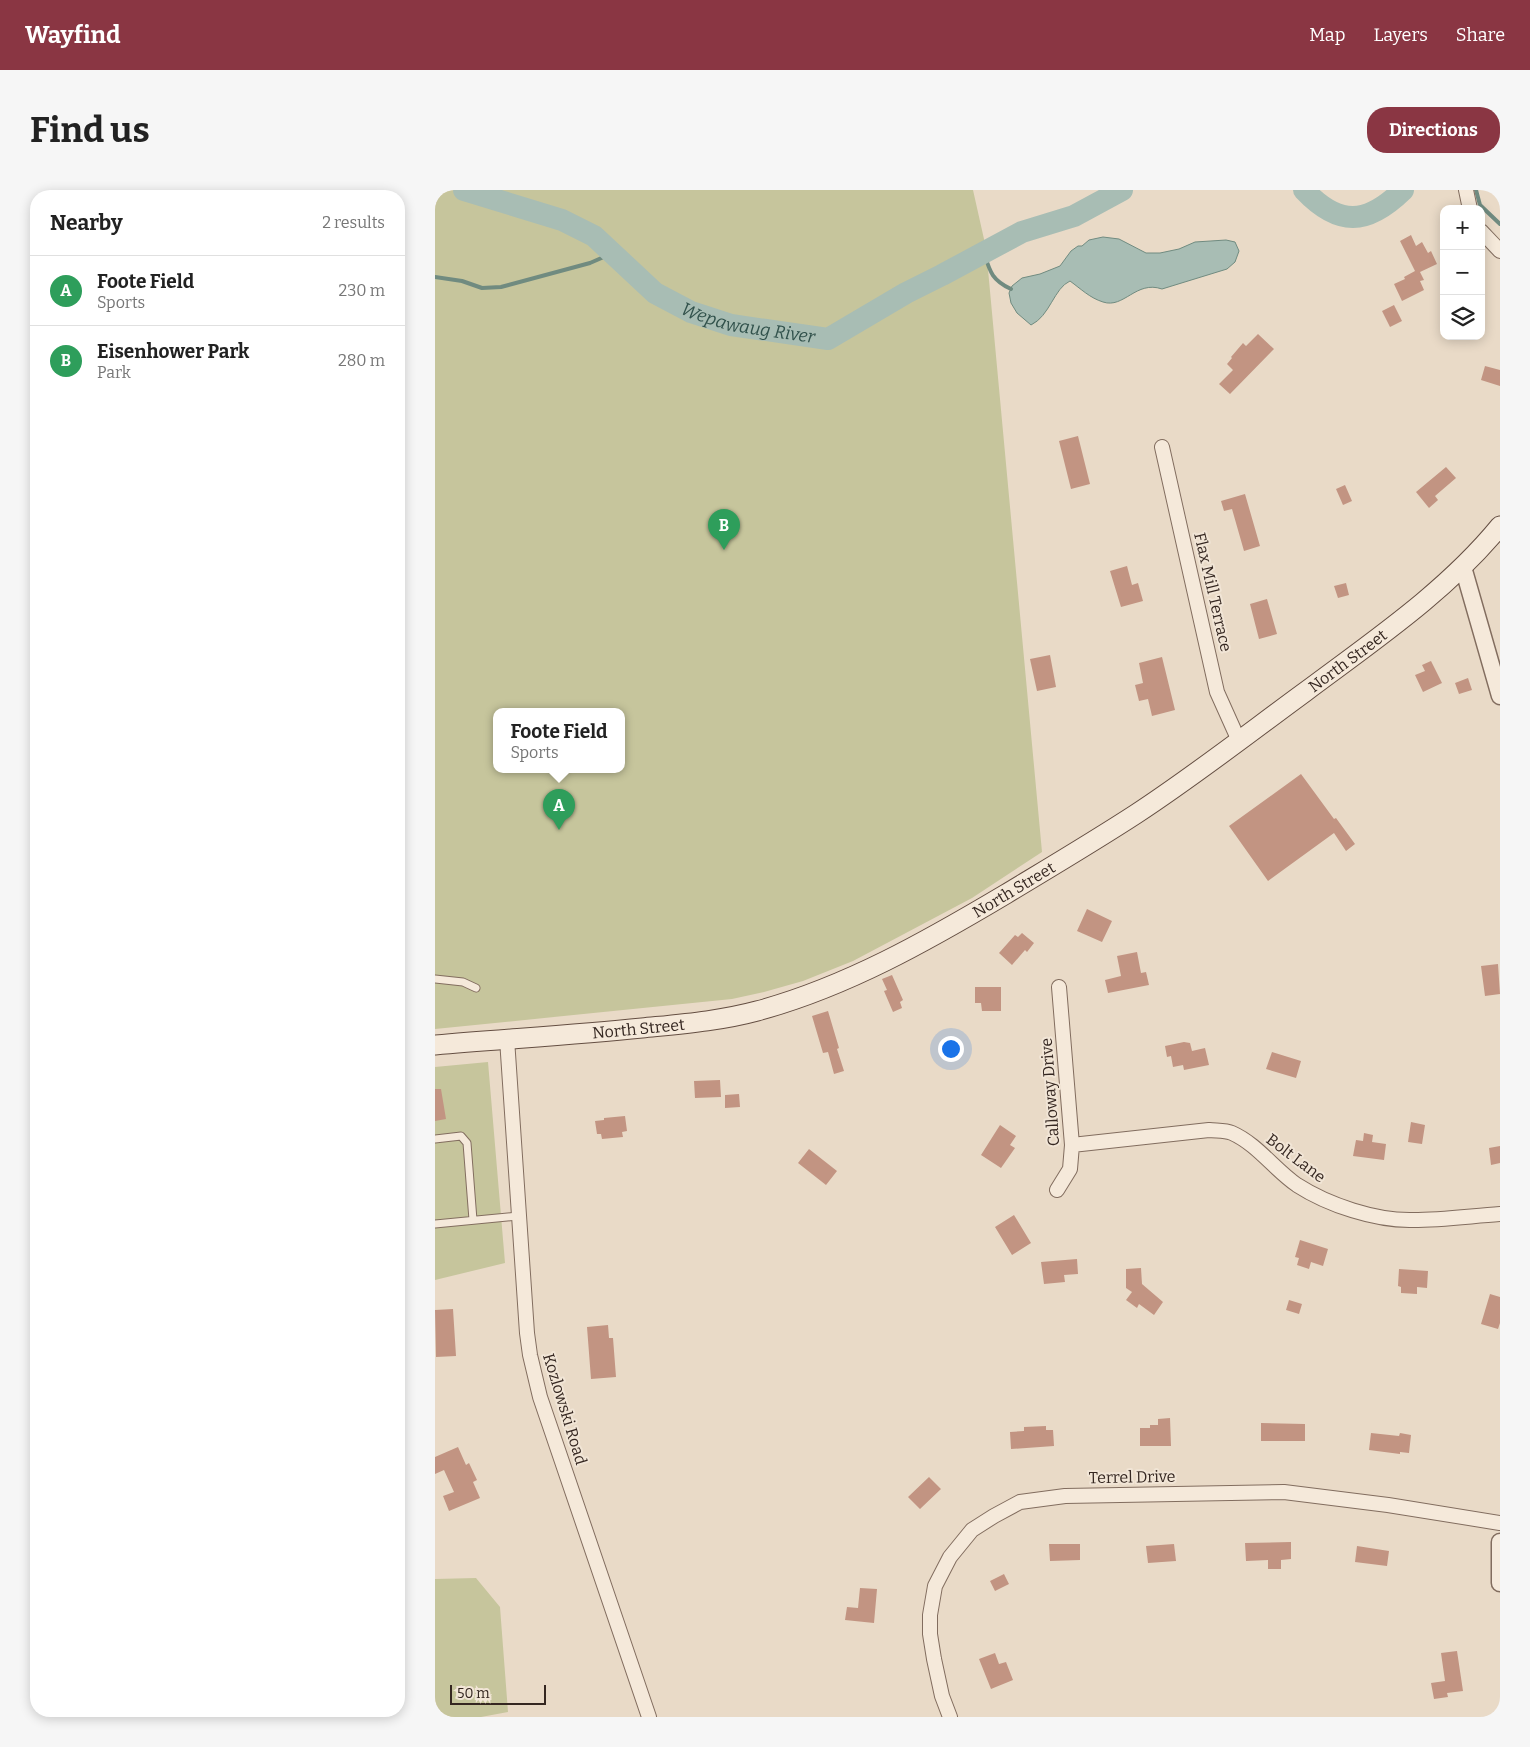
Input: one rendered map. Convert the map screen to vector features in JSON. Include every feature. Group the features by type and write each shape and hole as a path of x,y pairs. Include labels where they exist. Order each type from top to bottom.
{"main road":[{"name":"North Street","path":"435,1045 601,1032 716,1020 760,1010 817,992 906,951 985,906 1137,813 1239,741 1419,605 1463,567 1500,526"}],"street":[{"path":"1466,190 1469,205"},
{"path":"1485,235 1500,250"},
{"name":"Flax Mill Terrace","path":"1161,447 1217,692 1239,741"},
{"path":"1463,567 1500,696"},
{"name":"Calloway Drive","path":"1057,1190 1070,1169 1072,1145 1059,987"},
{"name":"Kozlowski Road","path":"507,1039 518,1216 530,1355 540,1397 649,1717"},
{"name":"Bolt Lane","path":"1072,1145 1209,1130 1230,1132 1253,1147 1296,1184 1325,1201 1367,1214 1393,1219 1412,1220 1500,1214"},
{"name":"Terrel Drive","path":"951,1717 942,1696 930,1634 930,1615 935,1586 950,1558 972,1530 1020,1502 1065,1496 1284,1492 1388,1504 1500,1523"},
{"path":"1500,1542 1500,1583"}],"lane":[{"path":"435,978 463,982 476,988"},
{"path":"435,1139 461,1136 467,1143 473,1220"},
{"path":"435,1224 518,1216"}],"green space":[{"path":"435,190 973,190 986,248 1042,852 972,898 853,961 803,981 732,999 435,1029"},
{"path":"488,1062 505,1263 435,1280 435,1067"},
{"path":"476,1578 500,1607 508,1712 481,1717 435,1717 435,1579"}],"shaded area":[{"path":"1103,237 1119,239 1146,253 1160,253 1179,249 1195,242 1226,240 1235,242 1239,251 1235,262 1227,269 1162,289 1145,288 1117,302 1103,302 1094,298 1070,281 1060,290 1043,315 1031,325 1017,313 1011,303 1009,293 1012,286 1022,278 1040,274 1060,266 1071,251 1078,246 1082,246 1089,240"}],"building":[{"path":"1411,235 1416,246 1422,242 1428,253 1431,251 1437,264 1420,272 1424,280 1420,281 1424,290 1402,301 1394,284 1405,279 1404,277 1415,271 1400,241"},
{"path":"1394,305 1402,321 1390,327 1382,311"},
{"path":"1258,334 1274,349 1230,394 1219,384 1233,370 1227,364 1243,343 1246,346"},
{"path":"1485,366 1500,370 1500,386 1481,380"},
{"path":"1078,436 1090,484 1071,489 1059,441"},
{"path":"1446,467 1456,478 1435,496 1438,500 1429,508 1416,492"},
{"path":"1345,485 1352,501 1343,505 1336,489"},
{"path":"1245,494 1260,546 1244,551 1232,509 1224,511 1221,501"},
{"path":"1127,566 1132,585 1138,583 1143,601 1121,607 1110,571"},
{"path":"1346,583 1349,595 1338,598 1334,586"},
{"path":"1267,599 1277,634 1259,639 1250,604"},
{"path":"1050,655 1056,687 1037,691 1030,659"},
{"path":"1162,657 1175,710 1152,716 1148,699 1139,701 1135,685 1143,683 1139,663"},
{"path":"1431,661 1442,683 1423,692 1415,675 1425,671 1422,665"},
{"path":"1468,678 1472,690 1459,694 1455,683"},
{"path":"1301,774 1355,844 1346,851 1334,833 1268,881 1229,826"},
{"path":"1087,909 1112,921 1102,942 1077,931"},
{"path":"1022,933 1034,943 1012,965 999,953 1015,935 1018,937"},
{"path":"1137,952 1141,973 1146,972 1149,985 1108,993 1105,980 1121,976 1117,956"},
{"path":"1498,964 1500,994 1485,996 1481,966"},
{"path":"892,975 903,1000 900,1002 902,1008 893,1012 884,991 887,990 882,979"},
{"path":"975,987 1001,987 1001,1011 982,1011 981,1003 975,1003"},
{"path":"828,1011 844,1071 834,1074 828,1052 823,1053 812,1016"},
{"path":"1184,1042 1190,1043 1192,1051 1205,1048 1209,1065 1184,1070 1183,1065 1173,1067 1171,1056 1167,1057 1165,1046"},
{"path":"1272,1052 1301,1061 1296,1078 1266,1069"},
{"path":"720,1080 721,1097 695,1098 694,1081"},
{"path":"435,1089 441,1089 446,1119 435,1121"},
{"path":"739,1094 740,1107 725,1108 725,1095"},
{"path":"625,1116 627,1131 622,1132 623,1137 602,1139 601,1134 597,1134 595,1121"},
{"path":"1411,1122 1425,1125 1422,1144 1408,1142"},
{"path":"1000,1125 1016,1136 1010,1145 1015,1148 1001,1168 981,1155"},
{"path":"1364,1133 1373,1135 1372,1142 1386,1144 1384,1160 1353,1156 1356,1140 1363,1141"},
{"path":"1500,1146 1500,1163 1491,1165 1489,1148"},
{"path":"809,1149 837,1171 826,1185 798,1163"},
{"path":"1014,1215 1031,1243 1012,1255 995,1227"},
{"path":"1300,1240 1328,1249 1323,1266 1311,1262 1309,1269 1297,1265 1299,1258 1295,1257"},
{"path":"1077,1259 1078,1274 1064,1275 1065,1282 1044,1284 1041,1262"},
{"path":"1141,1268 1142,1284 1163,1302 1154,1315 1139,1304 1137,1308 1126,1300 1132,1292 1126,1288 1126,1269"},
{"path":"1399,1269 1428,1271 1427,1288 1417,1287 1417,1294 1401,1293 1401,1287 1398,1286"},
{"path":"1490,1294 1500,1297 1500,1323 1498,1329 1481,1324"},
{"path":"1289,1300 1302,1304 1299,1314 1286,1310"},
{"path":"453,1309 456,1356 436,1357 435,1310"},
{"path":"608,1325 609,1338 613,1338 616,1377 591,1379 587,1327"},
{"path":"1170,1418 1171,1446 1140,1446 1140,1428 1150,1428 1150,1425 1158,1425 1158,1419"},
{"path":"1261,1423 1305,1424 1305,1441 1261,1441"},
{"path":"1046,1426 1046,1430 1053,1430 1054,1446 1011,1449 1010,1432 1024,1431 1024,1427"},
{"path":"1371,1433 1399,1436 1400,1433 1411,1435 1409,1453 1400,1452 1400,1454 1369,1450"},
{"path":"458,1447 466,1465 469,1463 477,1480 473,1482 480,1498 449,1511 443,1496 454,1492 444,1470 435,1474 435,1457"},
{"path":"929,1477 941,1489 920,1509 908,1497"},
{"path":"1291,1542 1291,1559 1281,1560 1281,1569 1268,1569 1268,1560 1246,1561 1245,1543"},
{"path":"1049,1544 1080,1544 1080,1560 1050,1561"},
{"path":"1174,1544 1176,1561 1148,1563 1146,1546"},
{"path":"1357,1546 1389,1551 1387,1566 1355,1562"},
{"path":"1004,1574 1009,1584 995,1591 990,1581"},
{"path":"860,1588 877,1589 874,1623 845,1620 847,1607 858,1608"},
{"path":"1457,1651 1463,1691 1447,1693 1448,1697 1434,1699 1431,1683 1445,1681 1441,1653"},
{"path":"995,1653 999,1664 1006,1662 1013,1680 991,1689 979,1659"}],"waterway":[{"name":"Wepawaug River","path":"464,190 562,220 594,236 655,293 691,312 731,325 828,339 906,293 1022,232 1074,216 1122,190"},
{"name":"Wepawaug River","path":"1304,190 1329,211 1353,217 1377,210 1390,202 1403,190"},
{"path":"1476,190 1480,205 1500,224"},
{"path":"435,277 462,281 482,288 501,287 590,263 613,253"},
{"path":"984,253 993,275 1011,289"}],"place":[{"name":"Eisenhower Park","path":"724,550"},
{"name":"Foote Field","path":"559,830"}]}
